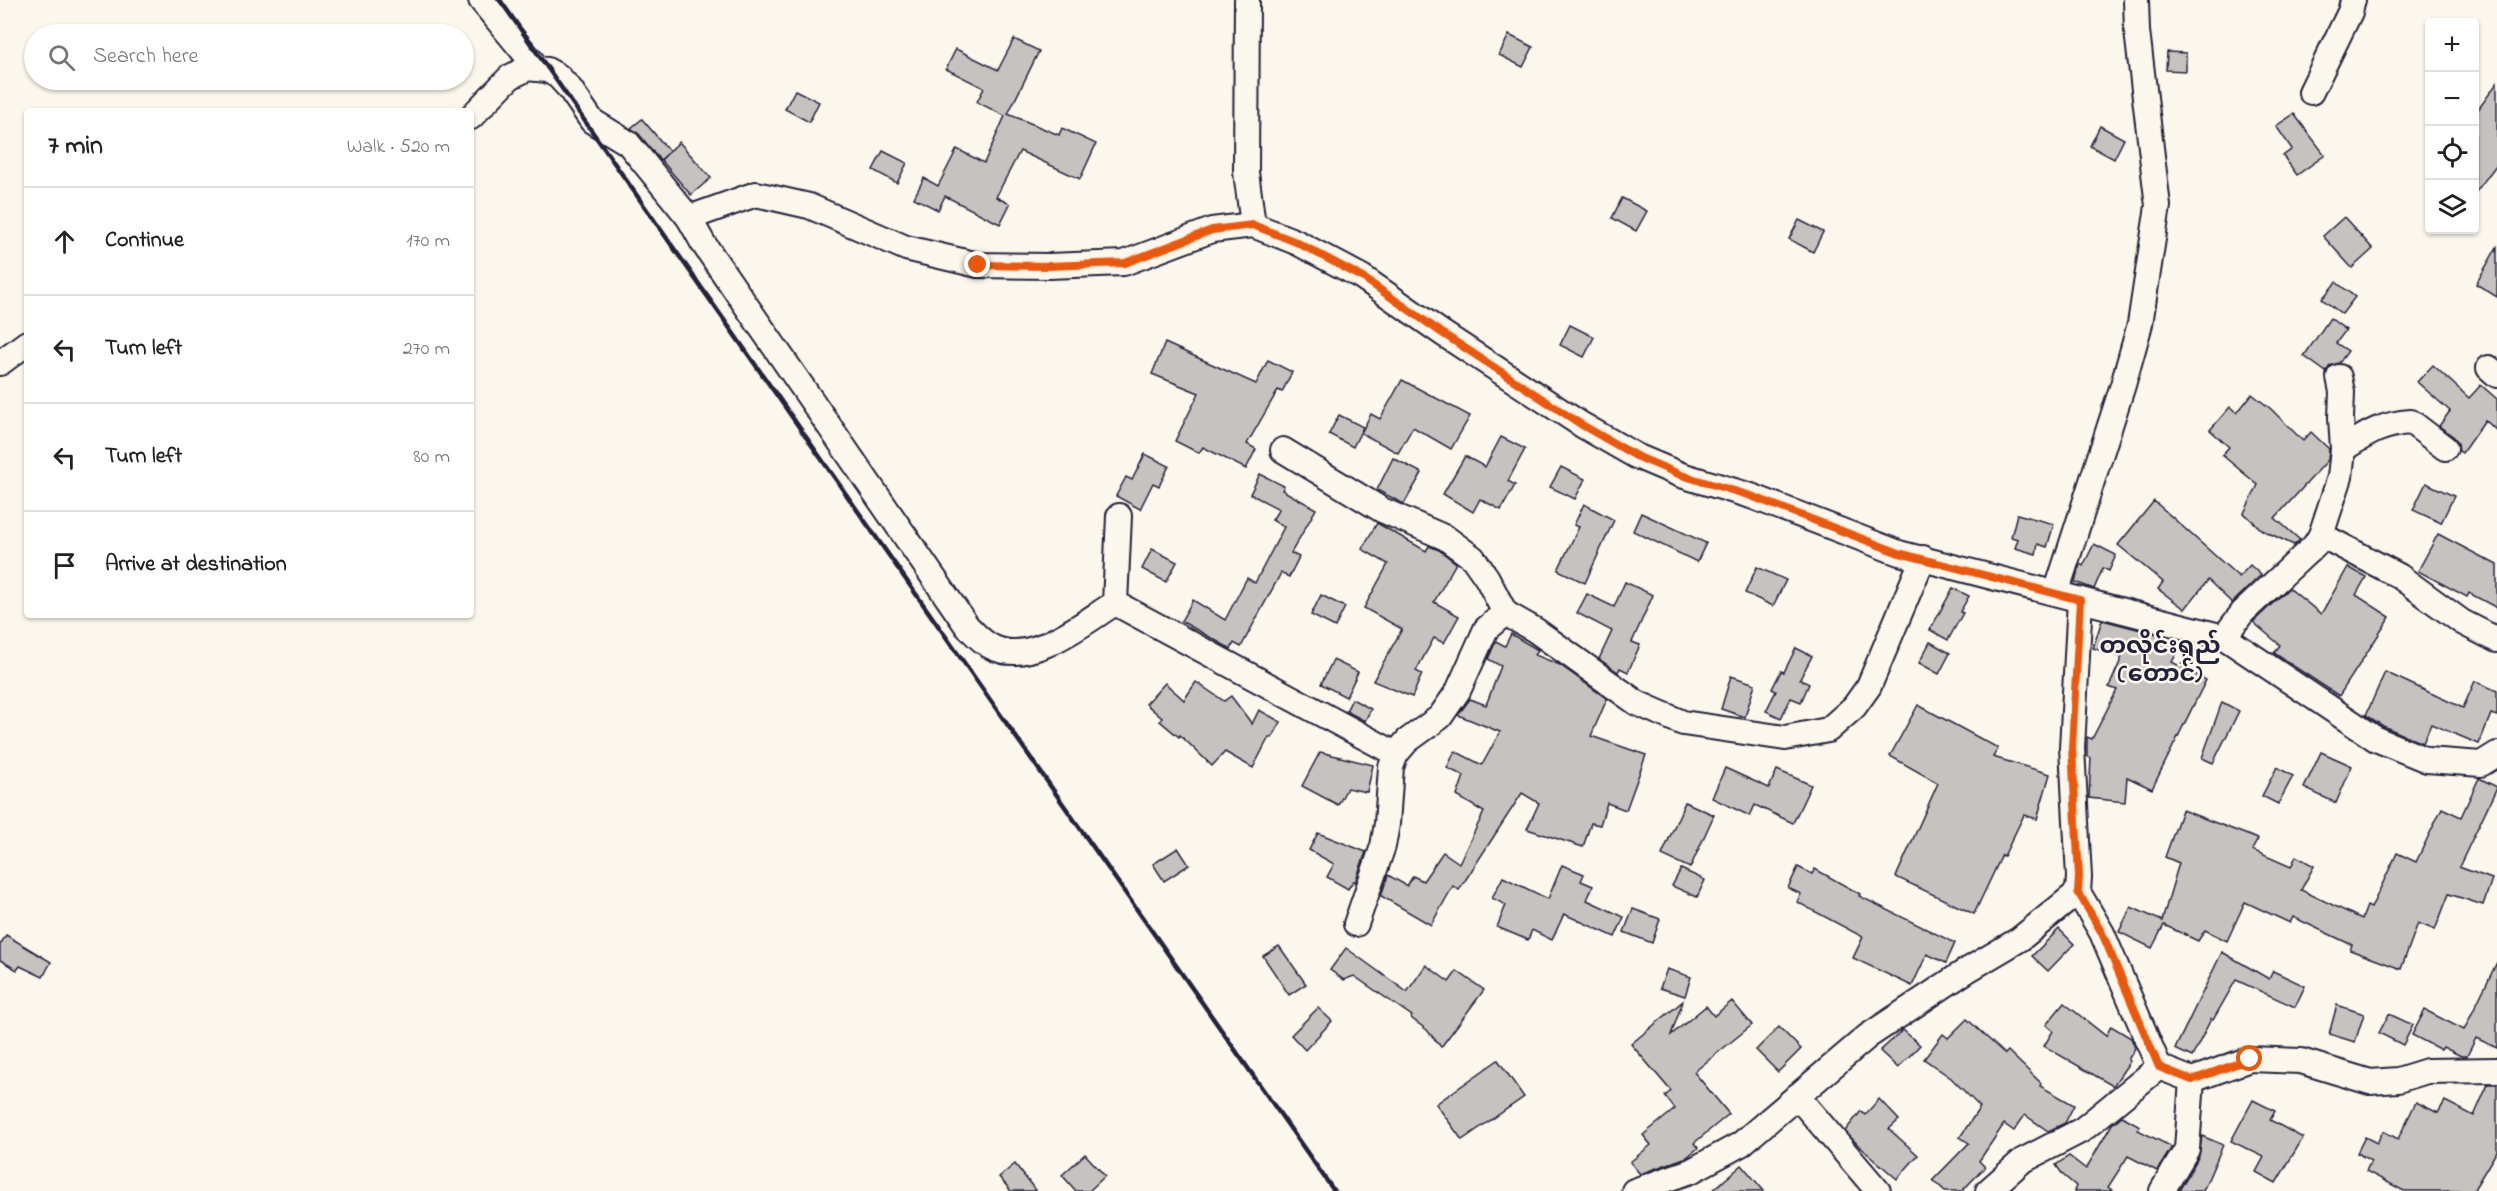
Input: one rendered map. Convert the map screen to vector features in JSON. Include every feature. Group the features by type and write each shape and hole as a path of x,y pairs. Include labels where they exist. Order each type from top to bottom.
{"street":[{"path":"480,0 538,69"},
{"path":"1247,0 1246,172 1253,225"},
{"path":"2056,593 2123,385 2140,324 2158,206 2136,31 2136,0"},
{"path":"2311,92 2350,12 2353,0"},
{"path":"474,114 510,77 528,68 547,70 558,76 592,121 628,143 689,218 703,243 967,626 992,648 1019,654 1042,648 1115,603"},
{"path":"689,218 756,194 809,206 906,248 978,265 1049,266 1125,263 1212,230 1253,225 1296,242 1362,277 1542,399 1636,456 1681,475 1751,496 1899,553 2224,637 2376,740 2427,760 2481,764 2497,754"},
{"path":"0,363 24,345"},
{"path":"2224,637 2243,612 2315,545 2321,535 2340,477 2343,449 2342,392 2339,377"},
{"path":"2343,449 2378,428 2395,423 2411,422 2445,448"},
{"path":"1283,450 1382,510 1446,538 1473,558 1487,578 1505,613 1535,630 1637,703 1683,723 1785,738 1828,730 1854,706 1869,686 1923,558"},
{"path":"1115,603 1119,516"},
{"path":"2321,535 2399,576 2462,622 2497,640"},
{"path":"2080,600 2072,748 2078,892 2102,933 2159,1067 2192,1080 2250,1059 2301,1061 2370,1082 2398,1080 2427,1071 2497,1070"},
{"path":"1115,603 1396,754"},
{"path":"1356,924 1383,846 1391,767 1396,754 1407,741 1440,717 1458,691 1486,629 1505,613"},
{"path":"1634,1191 1691,1171 1741,1144 1868,1036 1966,971 2020,939 2078,892"},
{"path":"1988,1191 2022,1161 2082,1130 2159,1067"},
{"path":"2162,1191 2187,1149 2192,1080"},
{"path":"1797,1096 1878,1191"}],"building":[{"path":"1509,35 1533,47 1523,67 1499,55"},
{"path":"1014,39 1039,51 1008,114 1059,135 1062,128 1096,144 1080,179 1020,151 996,197 1010,204 1000,224 945,196 938,210 914,198 924,178 938,186 957,149 984,163 1005,116 977,102 984,88 946,69 956,49 998,70"},
{"path":"2167,52 2186,53 2186,71 2166,70"},
{"path":"2497,83 2497,164 2479,188 2479,126 2479,108"},
{"path":"795,90 819,102 809,122 785,109"},
{"path":"2294,114 2325,155 2297,175 2283,156 2292,149 2276,126"},
{"path":"642,119 670,152 660,160 639,134 631,128"},
{"path":"2100,126 2124,139 2114,159 2090,146"},
{"path":"679,142 711,178 691,195 661,160"},
{"path":"883,151 907,163 897,183 873,170"},
{"path":"1622,198 1647,211 1636,231 1612,218"},
{"path":"2344,217 2373,249 2352,268 2323,236"},
{"path":"1799,220 1823,232 1813,252 1789,239"},
{"path":"2497,247 2497,297 2476,284"},
{"path":"2336,282 2355,297 2342,314 2322,299"},
{"path":"2330,318 2346,330 2336,343 2348,351 2339,363 2330,366 2326,372 2304,356"},
{"path":"1570,325 1594,337 1584,357 1560,345"},
{"path":"1165,343 1256,384 1268,360 1292,372 1282,392 1278,390 1247,444 1256,449 1246,469 1203,447 1199,453 1175,441 1199,393 1152,374"},
{"path":"2433,365 2469,398 2481,385 2497,399 2497,431 2485,420 2462,453 2454,437 2439,426 2450,411 2417,382"},
{"path":"1402,380 1470,416 1451,449 1413,427 1398,453 1361,433 1371,414 1380,419"},
{"path":"2252,394 2271,409 2303,441 2311,432 2329,449 2328,460 2275,518 2300,540 2294,545 2262,530 2244,513 2258,485 2222,455 2229,447 2210,430 2230,407 2237,413"},
{"path":"1339,415 1363,427 1353,447 1329,434"},
{"path":"1501,437 1525,449 1508,481 1515,485 1501,510 1480,499 1473,512 1443,494 1465,456 1485,467"},
{"path":"1145,454 1169,466 1159,486 1153,483 1140,509 1116,496 1126,477 1132,480"},
{"path":"1393,458 1422,473 1404,504 1377,490"},
{"path":"1561,467 1585,479 1575,499 1550,487"},
{"path":"1260,474 1284,486 1282,490 1316,509 1291,553 1299,557 1289,577 1281,573 1241,647 1234,643 1231,649 1181,621 1193,600 1225,620 1247,578 1255,583 1284,527 1272,520 1279,509 1250,494"},
{"path":"2426,483 2454,496 2441,523 2413,510"},
{"path":"2154,501 2239,577 2250,565 2261,575 2232,603 2208,580 2185,609 2158,589 2163,582 2118,545"},
{"path":"1584,504 1614,520 1585,583 1558,570 1579,527 1574,525"},
{"path":"1641,513 1706,543 1697,562 1633,531"},
{"path":"2017,514 2054,524 2047,547 2038,544 2036,554 2015,548 2018,539 2011,537"},
{"path":"1377,523 1426,551 1429,546 1439,550 1456,563 1434,602 1459,616 1444,643 1434,638 1416,671 1422,674 1412,697 1373,681 1402,629 1364,608 1388,564 1362,549"},
{"path":"2438,534 2497,565 2497,608 2469,593 2467,597 2418,571"},
{"path":"2094,544 2116,555 2109,571 2103,568 2094,589 2075,582 2080,564 2083,566"},
{"path":"1152,549 1177,562 1166,582 1142,569"},
{"path":"1757,567 1786,580 1773,606 1745,593"},
{"path":"2348,567 2366,577 2356,595 2390,617 2339,696 2274,653 2280,645 2253,622 2289,588 2321,614"},
{"path":"1625,582 1653,595 1632,642 1640,645 1628,672 1620,668 1618,672 1599,659 1612,631 1577,613 1587,594 1614,607"},
{"path":"1953,588 1969,596 1960,612 1963,613 1948,640 1930,630"},
{"path":"1321,595 1345,607 1335,627 1311,615"},
{"path":"2102,620 2184,641 2172,662 2206,680 2152,789 2127,777 2125,802 2089,798 2091,758 2087,756 2087,737 2092,739 2117,690 2109,687 2122,657 2093,648"},
{"path":"1511,634 1538,650 1535,655 1560,665 1607,699 1591,736 1646,755 1626,810 1607,803 1600,825 1591,823 1583,847 1527,829 1539,803 1522,793 1459,890 1453,886 1431,925 1381,896 1388,875 1407,886 1413,876 1423,881 1443,852 1459,863 1484,812 1457,796 1464,776 1447,768 1455,751 1482,765 1500,732 1458,715 1470,699 1486,705 1501,666 1488,659 1496,641 1505,646"},
{"path":"1930,642 1950,653 1939,674 1919,663"},
{"path":"1796,648 1812,656 1800,679 1809,684 1801,702 1791,698 1781,718 1766,711 1776,691 1772,689"},
{"path":"1333,660 1358,672 1346,697 1321,684"},
{"path":"2385,672 2463,708 2475,681 2497,691 2497,716 2491,714 2479,744 2431,724 2423,743 2383,726 2366,715"},
{"path":"1731,676 1755,684 1745,717 1721,709"},
{"path":"1196,682 1224,701 1231,696 1252,724 1259,710 1281,722 1272,738 1269,737 1253,768 1225,752 1212,766 1180,735 1179,737 1160,721 1162,718 1146,704 1165,683 1184,700"},
{"path":"1352,699 1371,709 1365,721 1346,711"},
{"path":"2222,702 2239,711 2213,763 2202,758"},
{"path":"1918,705 1998,748 1993,757 2050,774 2037,819 2024,815 1974,914 1896,877 1938,783 1890,756"},
{"path":"1320,752 1373,765 1367,792 1347,788 1338,805 1302,786"},
{"path":"2321,752 2352,766 2336,803 2304,788"},
{"path":"2277,767 2293,776 2278,804 2262,796"},
{"path":"1725,768 1769,788 1777,770 1811,785 1793,823 1755,805 1750,816 1712,798"},
{"path":"2479,778 2497,787 2459,867 2492,879 2483,905 2449,894 2435,930 2418,923 2401,969 2350,950 2352,945 2293,917 2290,923 2245,902 2227,941 2205,930 2198,941 2164,925 2152,948 2119,932 2131,907 2162,921 2179,863 2165,857 2182,810 2258,839 2252,850 2291,867 2296,856 2314,866 2301,890 2362,919 2367,906 2371,908 2397,853 2416,862 2442,808 2461,817"},
{"path":"1685,802 1714,815 1690,868 1662,855"},
{"path":"1318,833 1366,852 1355,882 1353,881 1348,889 1327,877 1334,864 1309,850"},
{"path":"1178,848 1189,865 1164,881 1153,864"},
{"path":"1562,865 1584,874 1581,881 1593,886 1587,900 1624,917 1615,937 1564,914 1552,940 1532,930 1528,940 1497,927 1506,905 1492,898 1503,877 1548,899"},
{"path":"1798,867 1812,874 1815,869 1860,894 1859,896 1955,943 1946,963 1927,954 1912,986 1853,958 1863,937 1797,902 1801,894 1788,888"},
{"path":"1681,869 1705,880 1697,897 1672,886"},
{"path":"1633,909 1660,919 1652,943 1624,932"},
{"path":"2059,929 2074,944 2048,971 2032,956"},
{"path":"6,935 51,962 43,977 20,966 17,970 0,960 0,945"},
{"path":"1279,946 1306,984 1289,995 1263,956"},
{"path":"1346,948 1407,992 1426,965 1449,982 1457,971 1484,990 1441,1047 1427,1030 1411,1018 1412,1016 1354,976 1344,980 1330,970"},
{"path":"2222,952 2269,979 2273,971 2305,986 2295,1007 2236,980 2213,1020 2211,1019 2192,1057 2175,1049"},
{"path":"2497,962 2497,1048 2476,1038 2467,1056 2461,1056 2443,1047 2441,1050 2412,1035 2425,1010 2464,1030"},
{"path":"1667,969 1691,977 1685,996 1660,988"},
{"path":"1683,1001 1671,1035 1706,1006 1714,1016 1732,1001 1752,1025 1694,1072 1729,1114 1694,1143 1698,1148 1687,1157 1640,1174 1630,1162 1651,1145 1643,1135 1675,1109 1665,1096 1671,1091 1631,1044"},
{"path":"2064,1003 2106,1036 2111,1026 2131,1038 2135,1048 2128,1060 2130,1061 2113,1086 2044,1046 2053,1031 2046,1025"},
{"path":"2337,1005 2364,1014 2355,1042 2329,1034"},
{"path":"1318,1008 1332,1021 1305,1050 1291,1035"},
{"path":"2389,1014 2413,1025 2403,1045 2379,1033"},
{"path":"1967,1019 2005,1054 2008,1051 2041,1083 2040,1086 2074,1105 2065,1123 2048,1131 2025,1115 2014,1131 2004,1124 1979,1161 1985,1167 1962,1191 1945,1191 1933,1180 1969,1143 1960,1137 1980,1107 1951,1078 1924,1059 1943,1034 1948,1038"},
{"path":"1779,1027 1801,1049 1778,1072 1756,1050"},
{"path":"1903,1030 1920,1045 1898,1068 1880,1051"},
{"path":"1498,1060 1524,1097 1462,1140 1436,1104"},
{"path":"2488,1084 2497,1084 2497,1151 2473,1191 2404,1191 2366,1171 2371,1161 2357,1153 2365,1137 2377,1143 2383,1131 2398,1139 2416,1102 2438,1113 2445,1101 2474,1116"},
{"path":"1879,1099 1899,1120 1889,1129 1918,1155 1897,1179 1845,1131 1861,1111 1865,1115"},
{"path":"2253,1100 2275,1111 2270,1120 2303,1138 2276,1183 2256,1172 2264,1157 2231,1141"},
{"path":"2122,1116 2140,1126 2138,1130 2172,1147 2157,1171 2128,1156 2108,1187 2113,1191 2074,1191 2076,1186 2063,1175 2056,1165 2069,1156 2086,1169 2112,1124"},
{"path":"2202,1136 2223,1145 2203,1191 2179,1191 2199,1156"},
{"path":"1085,1154 1105,1176 1089,1191 1076,1191 1062,1175"},
{"path":"1015,1164 1036,1191 1011,1191 999,1177"},
{"path":"1742,1165 1764,1191 1712,1191"}],"railway":[{"path":"500,0 1334,1191"}],"district":[{"name":"တလိုင်းရှည် (တောင်)","path":"2160,659"}],"route":[{"path":"978,265 1049,266 1125,263 1212,230 1253,225 1296,242 1362,277 1442,333 1582,425 1636,456 1681,475 1751,496 1899,553 2080,600 2072,748 2078,892 2102,933 2159,1067 2192,1080 2250,1059"}]}
